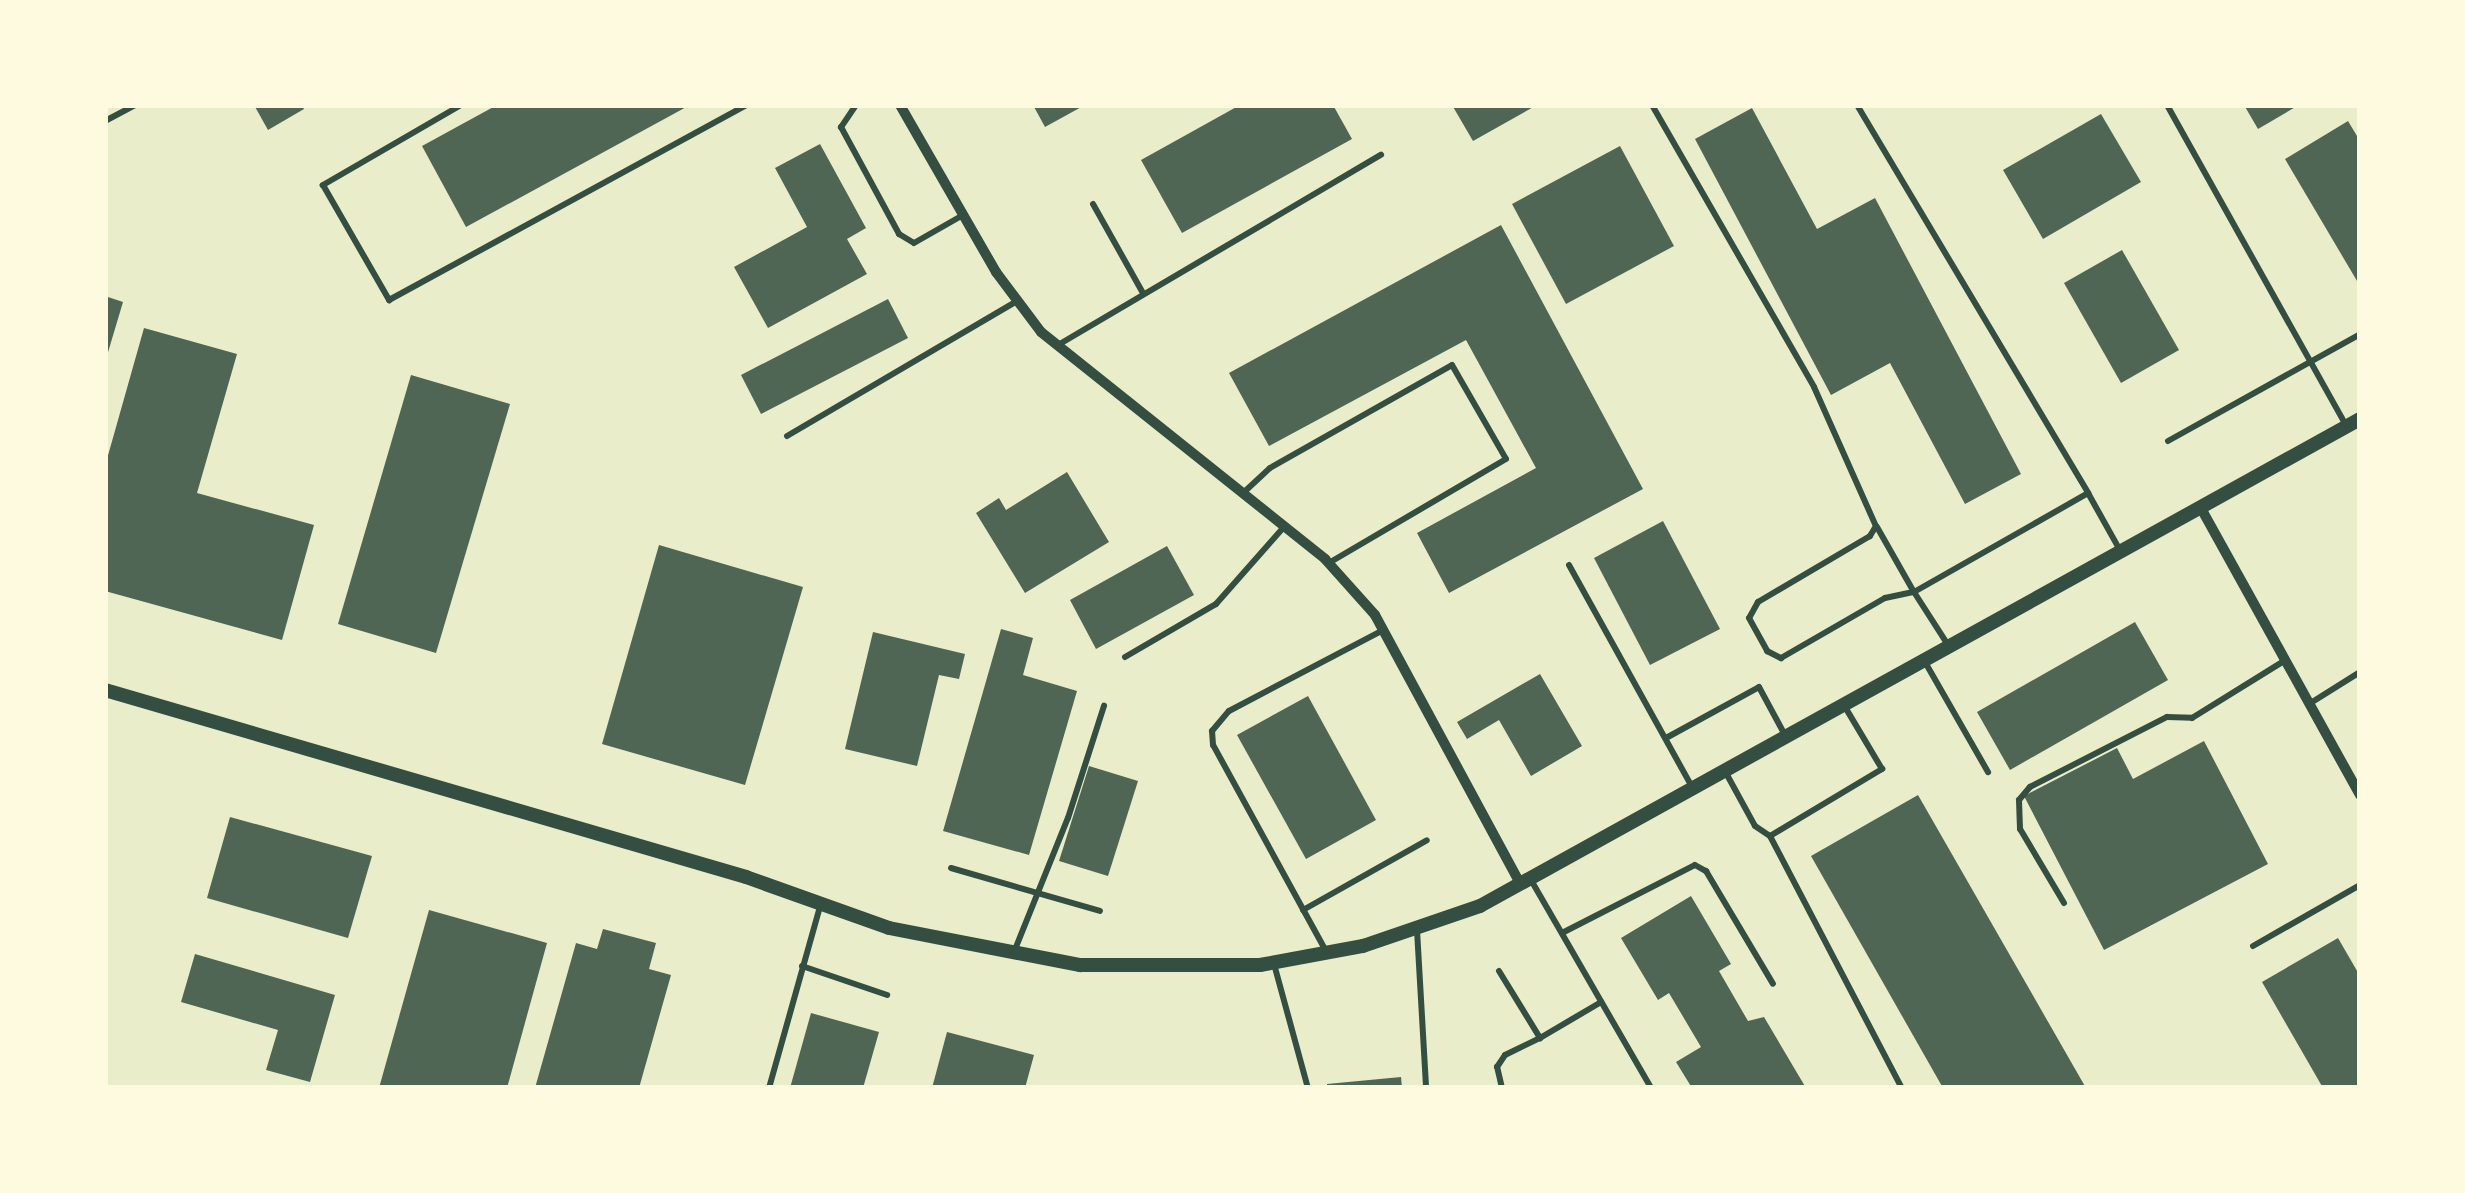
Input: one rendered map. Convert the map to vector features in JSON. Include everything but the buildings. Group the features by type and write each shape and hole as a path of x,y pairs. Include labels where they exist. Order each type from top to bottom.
{"street":[{"path":"900,105 1018,300 1056,346 1330,563 1384,629 1526,882"},
{"path":"105,690 746,877 820,907 1014,953 1113,968 1274,963 1328,954 1417,930 1526,882 2123,555 2353,423"},
{"path":"2202,510 2360,795"}],"lane":[{"path":"105,121 135,105"},
{"path":"461,105 323,185 389,300 743,106"},
{"path":"856,105 841,127 899,234 914,243 964,215"},
{"path":"1652,105 1814,387 1876,526 1950,649"},
{"path":"1856,105 2123,555"},
{"path":"2166,105 2310,362 2353,423"},
{"path":"1056,346 1381,155"},
{"path":"1093,204 1143,293"},
{"path":"787,436 1018,300"},
{"path":"2168,441 2360,334"},
{"path":"1242,494 1270,468 1452,365 1506,459 1330,563"},
{"path":"1876,526 1870,536 1752,606 1749,618 1774,658 1782,658 1885,598 1914,592 2088,492"},
{"path":"1124,657 1216,604 1284,527"},
{"path":"1569,564 1694,790"},
{"path":"1328,954 1214,745 1212,731 1229,710 1384,629"},
{"path":"2064,903 2020,829 2019,800 2030,787 2167,717 2192,718 2285,660"},
{"path":"1925,662 1988,772"},
{"path":"2310,704 2360,672"},
{"path":"1666,738 1758,687 1788,740"},
{"path":"1014,953 1104,706"},
{"path":"1770,836 1882,769 1846,706"},
{"path":"1726,773 1755,826 1770,836 1902,1088"},
{"path":"1304,910 1426,840"},
{"path":"1562,934 1695,865 1706,871 1773,984"},
{"path":"951,868 1100,911"},
{"path":"1526,882 1562,934 1650,1088"},
{"path":"2253,946 2360,885"},
{"path":"770,1088 820,907"},
{"path":"1417,930 1425,986 1426,1088"},
{"path":"1274,963 1308,1088"},
{"path":"802,966 887,994"},
{"path":"1500,971 1540,1038"},
{"path":"1502,1088 1497,1067 1505,1055 1601,1002"}]}
